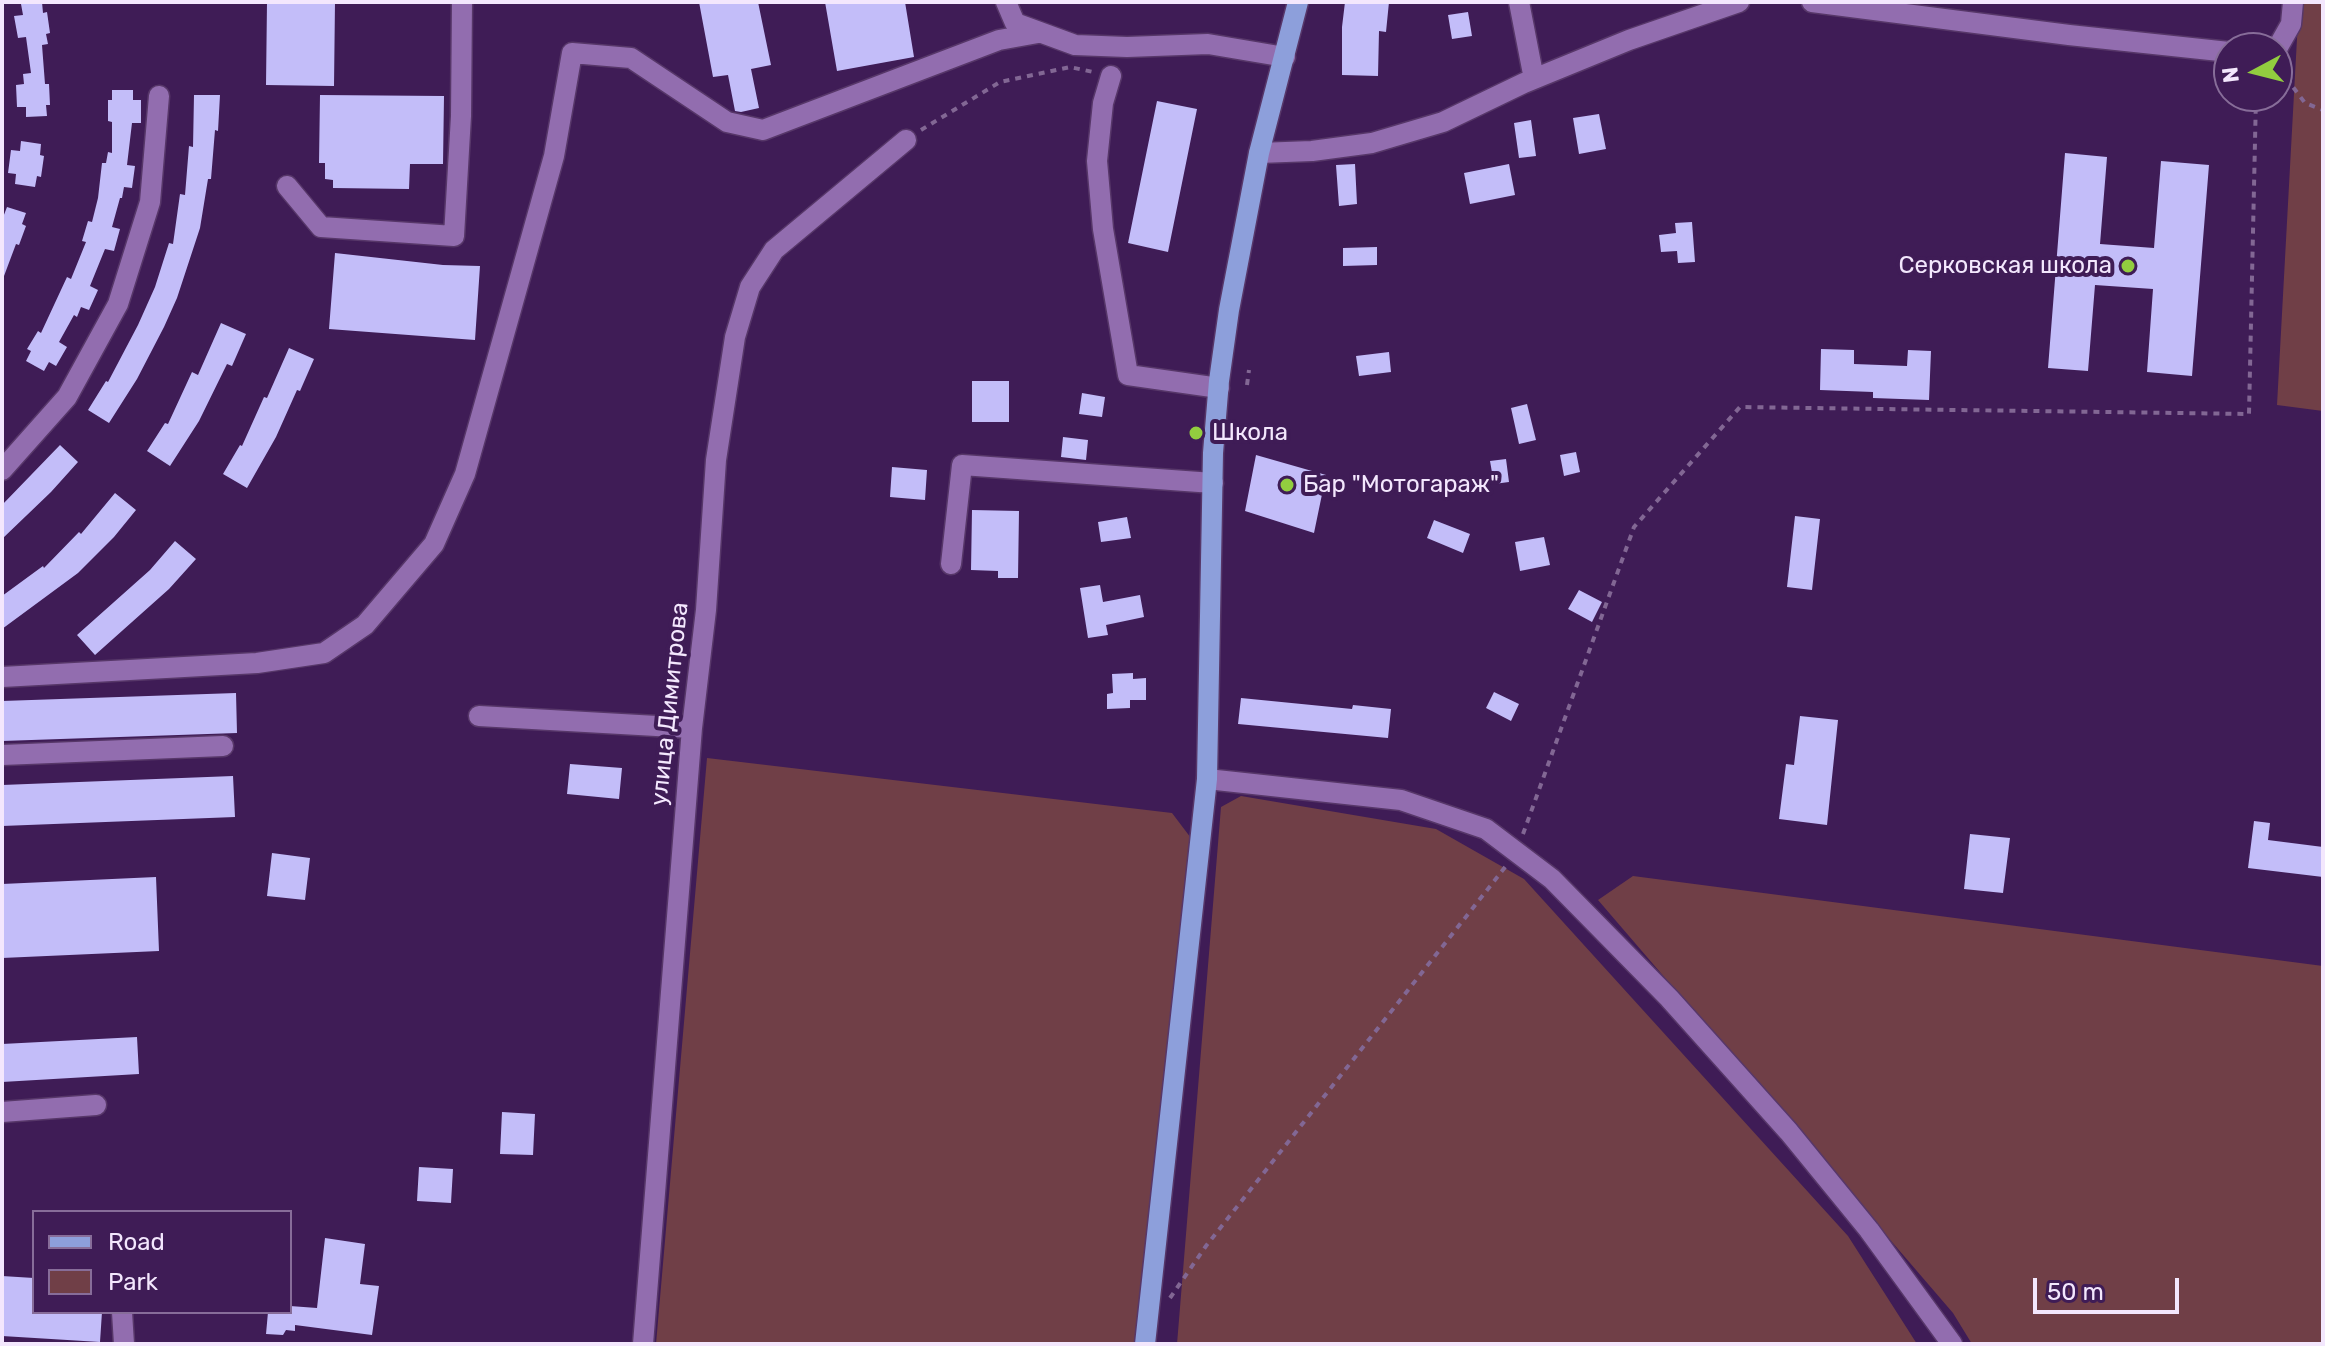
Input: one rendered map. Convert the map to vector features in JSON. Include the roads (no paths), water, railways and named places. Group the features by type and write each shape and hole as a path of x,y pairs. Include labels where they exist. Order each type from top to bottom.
{"main road":[{"path":"1145,1344 1207,779 1213,483 1219,388 1229,310 1259,153 1298,2"}],"street":[{"path":"287,186 321,227 454,236 461,116 462,2"},
{"path":"1006,2 1015,23 1075,45 1208,44 1285,57"},
{"path":"1519,2 1534,79"},
{"path":"1259,153 1312,151 1372,143 1443,122 1534,79 1629,40 1739,2"},
{"path":"1812,2 2213,50"},
{"path":"2286,32 2291,24 2293,2"},
{"path":"2,677 257,663 324,653 365,625 434,544 465,474 554,156 572,53 631,58 727,122 763,130 999,40 1038,33"},
{"path":"1111,76 1103,103 1097,161 1103,229 1128,375 1219,388"},
{"path":"2,470 67,397 118,304 150,202 159,96"},
{"name":"улица Димитрова","path":"643,1344 716,460 735,337 750,287 774,250 906,140"},
{"path":"951,564 962,465 1213,483"},
{"path":"479,716 692,728"},
{"path":"2,755 223,746"},
{"path":"1207,779 1401,800 1486,829 1552,879 1669,998 1789,1132 1869,1230 1952,1344"},
{"path":"2,1112 96,1105"},
{"path":"122,1314 124,1344"}],"place":[{"name":"Серковская школа","path":"2128,266"},
{"name":"Школа","path":"1196,433"},
{"name":"Бар \"Мотогараж\"","path":"1287,485"}]}
